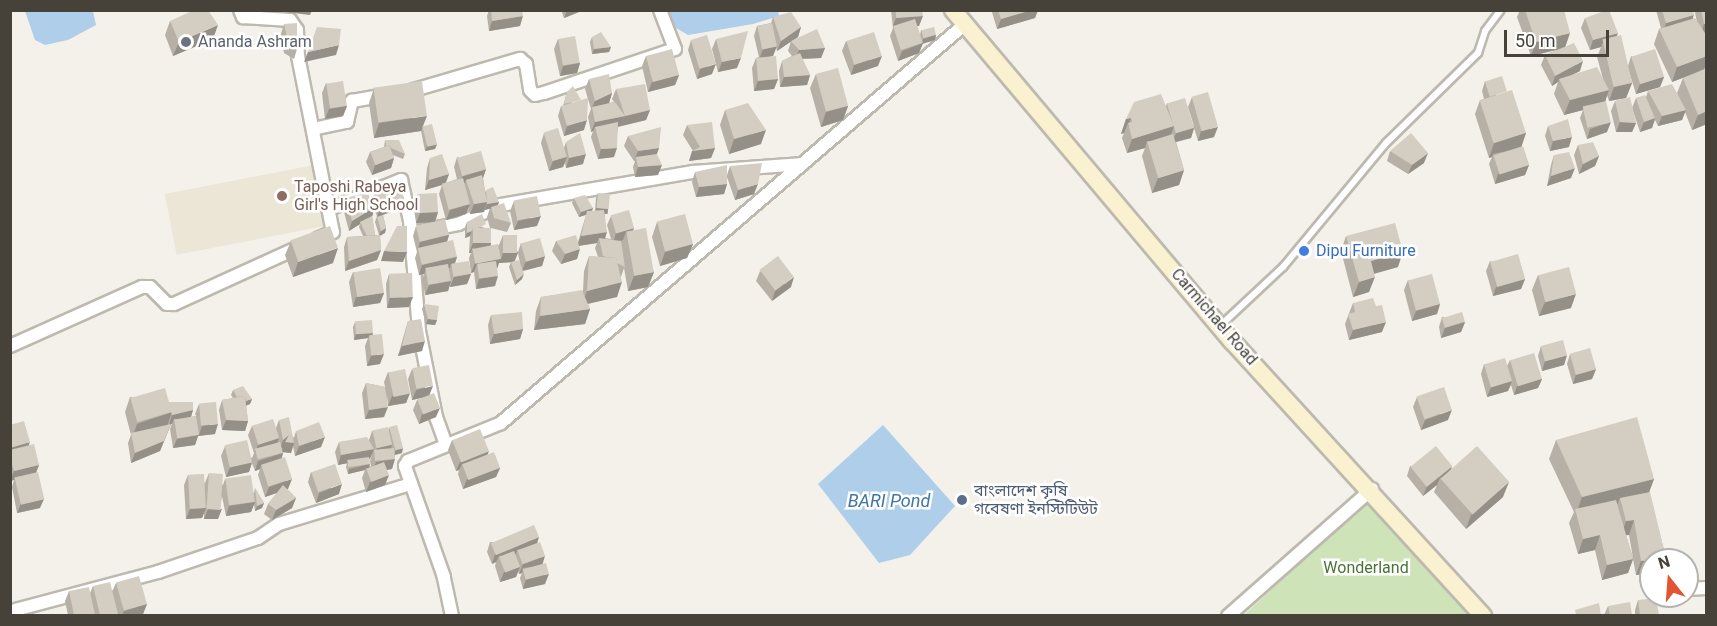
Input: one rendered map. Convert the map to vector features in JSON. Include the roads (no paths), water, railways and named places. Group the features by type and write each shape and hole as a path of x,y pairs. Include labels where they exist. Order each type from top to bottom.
{"street":[{"path":"10,346 142,287 150,287 167,304 174,304 333,232 298,56 297,30 290,20 243,17 240,10"},
{"path":"313,129 347,122 352,101 414,91 509,60 520,59 525,64 530,90 535,95 675,49 660,10"},
{"name":"Carmichael Road","path":"953,10 1220,326 1372,489 1483,615"},
{"path":"452,615 444,577 405,466 408,461 501,423 965,24"},
{"path":"411,233 458,224 501,205 693,172 802,164"},
{"path":"329,209 400,180 411,233 419,332 436,417 446,445"},
{"path":"10,598 16,613 158,572 258,538 279,524 411,484"},
{"path":"1228,615 1372,489"}],"lane":[{"path":"1220,326 1282,267 1386,143 1478,53 1485,31 1501,10"}],"water":[{"path":"778,10 779,16 753,24 688,35 671,25 666,11"},
{"path":"25,11 93,11 96,25 68,40 45,45 35,40"},
{"name":"BARI Pond","path":"883,425 955,506 910,555 879,563 818,484"}],"place":[{"name":"Ananda Ashram","path":"186,42"},
{"name":"Taposhi Rabeya Girl's High School","path":"282,196"},
{"name":"Dipu Furniture","path":"1304,251"},
{"name":"বাংলাদেশ কৃষি গবেষণা ইনস্টিটিউট","path":"962,500"}],"park label":[{"name":"Wonderland","path":"1366,568"}]}
